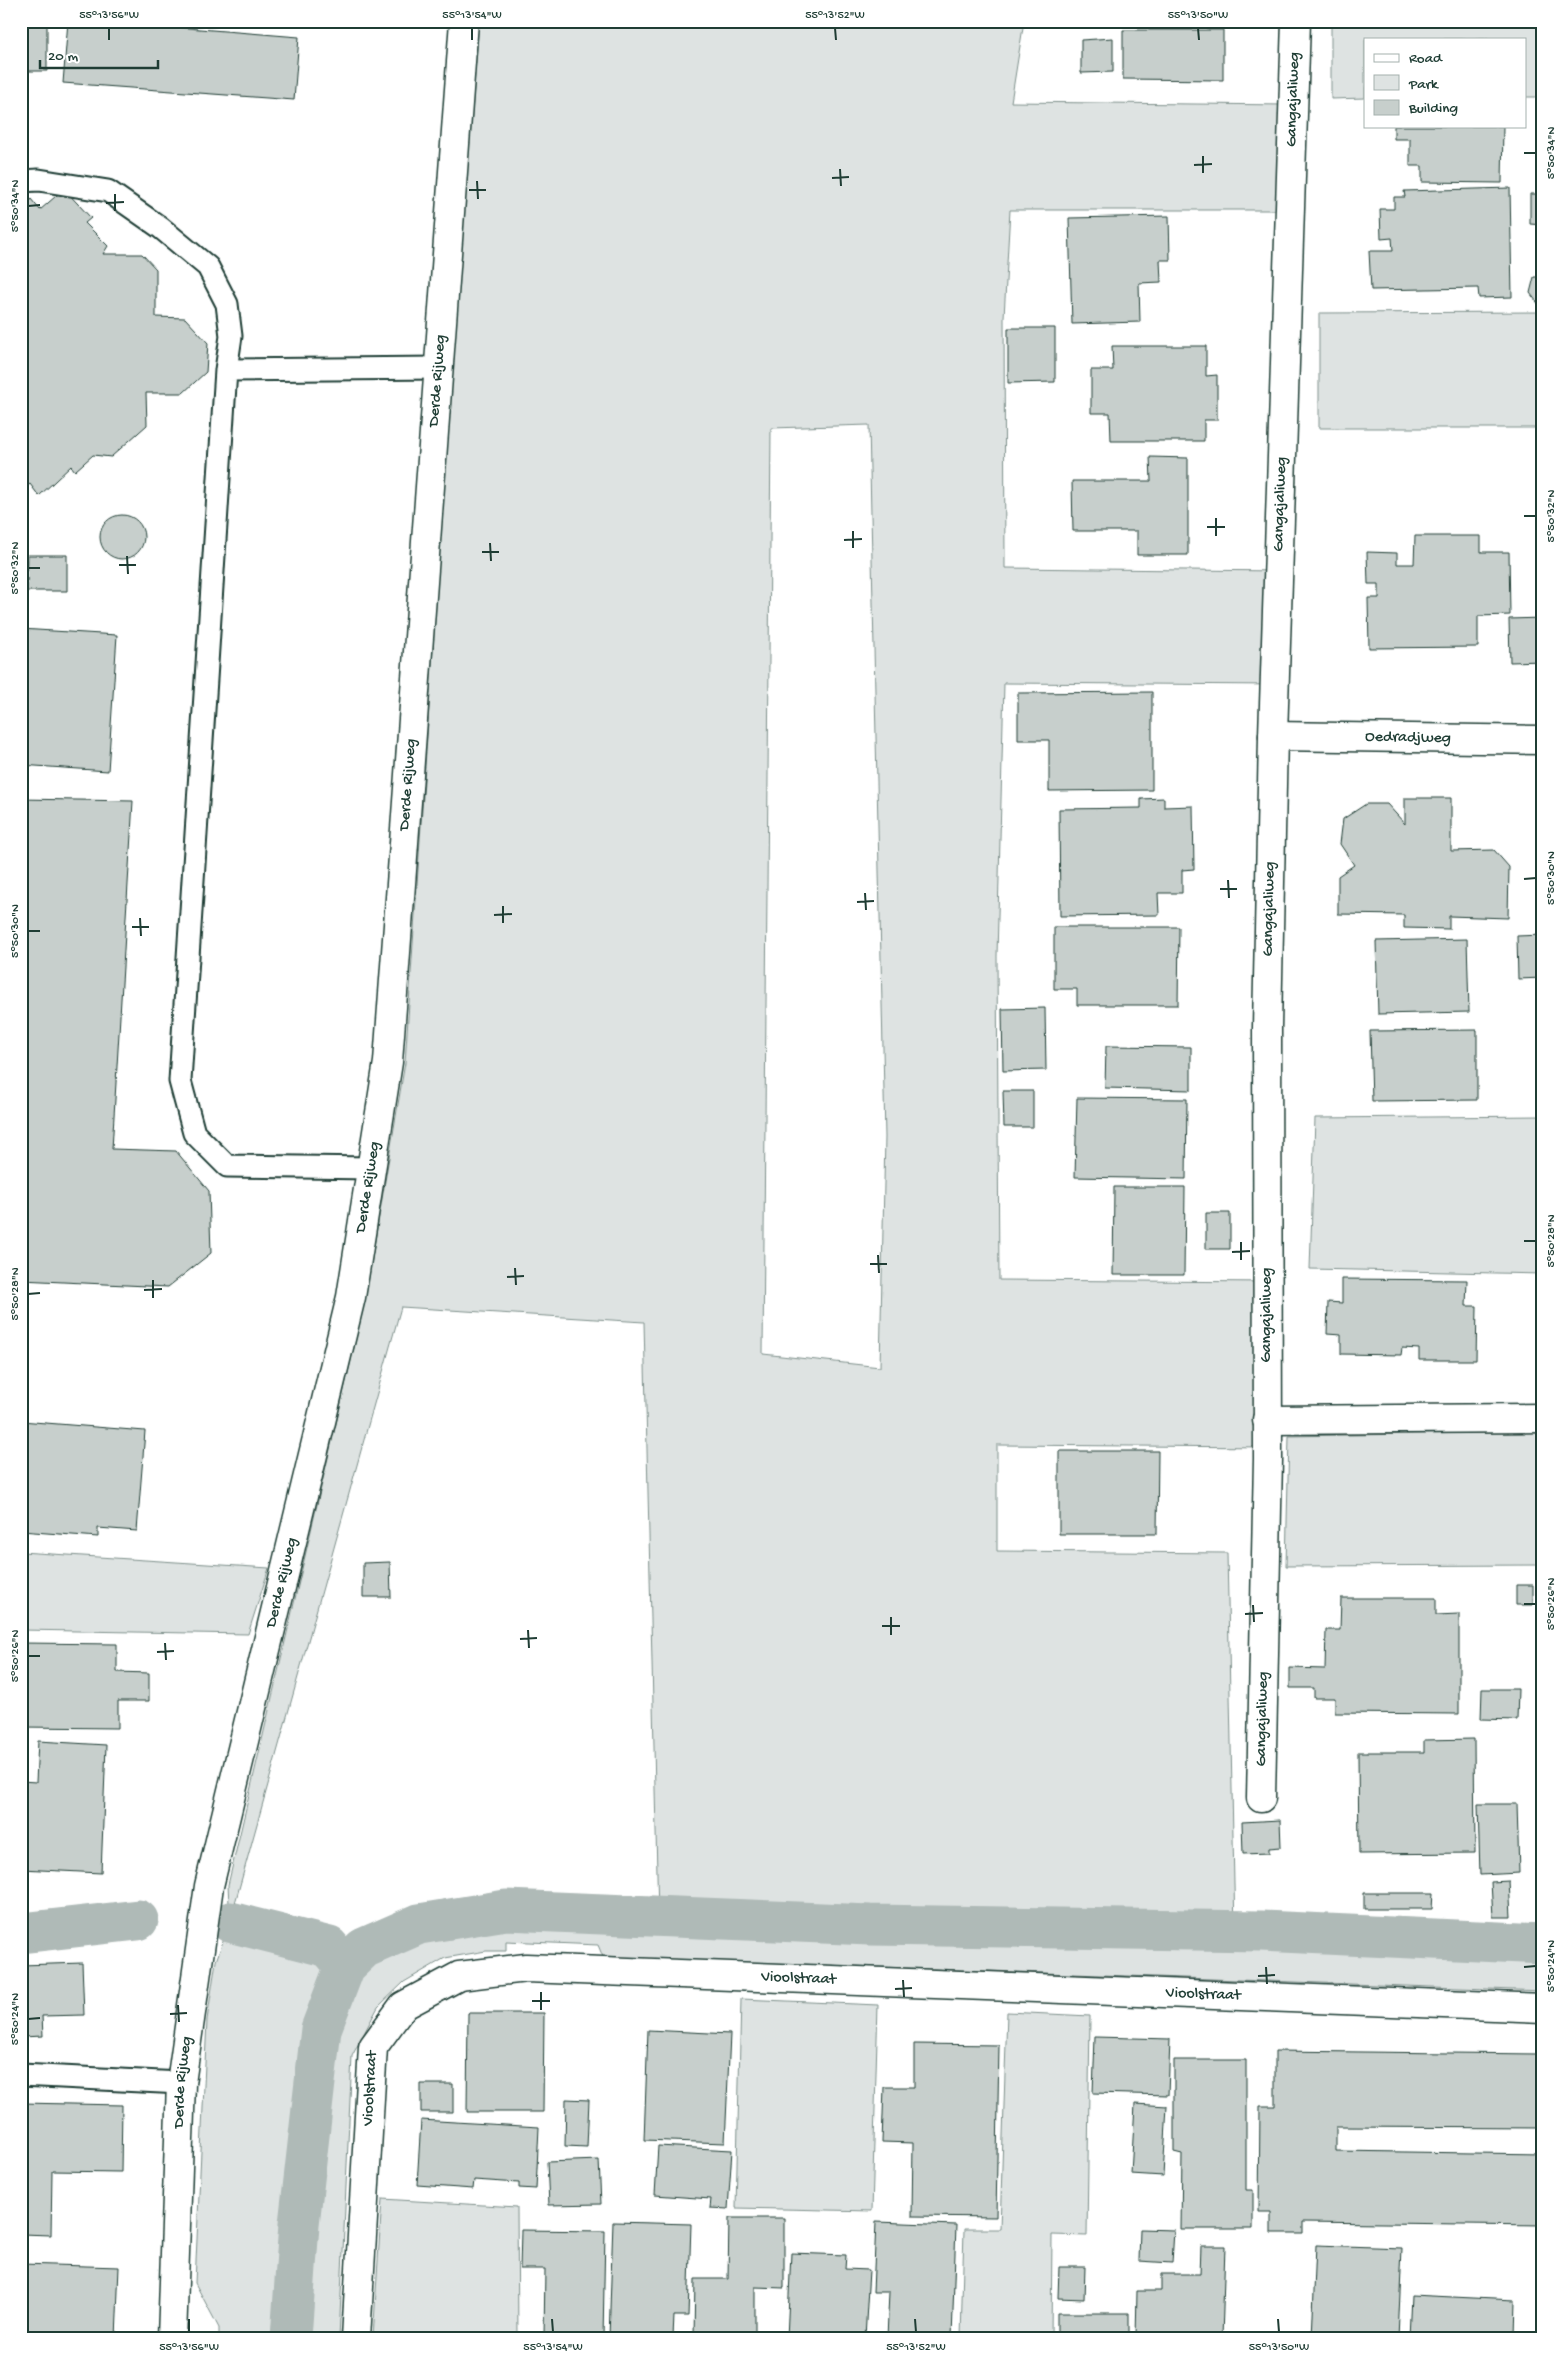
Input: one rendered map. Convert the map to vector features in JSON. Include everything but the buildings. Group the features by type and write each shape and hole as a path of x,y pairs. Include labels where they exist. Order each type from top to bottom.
{"street":[{"name":"Derde Rijweg","path":"172,2338 181,2083 209,1886 351,1297 388,1062 464,21"},
{"name":"Gangajaliweg","path":"1261,1798 1268,1459 1267,1028 1273,736 1296,21"},
{"name":"Oedradjweg","path":"1273,736 1543,740"},
{"path":"1267,1420 1543,1418"},
{"name":"Vioolstraat","path":"356,2338 373,2047 403,2006 459,1976 526,1968 1543,2008"}],"lane":[{"path":"21,181 38,180 108,191 161,228 208,267 227,304 231,336 226,370 180,1081 194,1133 227,1166 371,1168"},
{"path":"226,370 439,368"},
{"path":"21,2075 181,2083"}],"green space":[{"path":"479,21 1024,21 1011,102 1285,105 1284,210 1010,210 1004,317 1005,568 1279,571 1277,685 1004,683 997,956 999,1280 1271,1282 1269,1447 997,1445 997,1551 1227,1553 1235,1931 1538,1944 1541,1565 1286,1566 1289,1436 1543,1432 1543,1991 603,1957 598,1945 506,1941 506,1951 486,1951 445,1958 404,1982 378,2007 352,2056 339,2338 219,2338 219,2328 195,2283 207,2020 216,1961 230,1922 228,1885 365,1300 405,1063 448,426","holes":["869,425 885,1137 880,1367 763,1354 771,428","401,1307 644,1322 658,1916 546,1911 470,1914 434,1921 398,1932 365,1948 345,1966 329,1947 230,1921"]},
{"path":"1331,21 1543,21 1543,97 1526,97 1526,38 1364,38 1364,98 1331,99"},
{"path":"1543,312 1543,428 1319,428 1319,313"},
{"path":"1543,1116 1543,1274 1310,1269 1315,1118"},
{"path":"21,1552 269,1568 248,1634 21,1630"},
{"path":"741,1999 878,2005 872,2211 736,2208"},
{"path":"1007,2012 1090,2016 1087,2236 1052,2235 1051,2338 961,2338 964,2229 1000,2229"},
{"path":"382,2199 517,2207 518,2338 373,2338"}],"waterway":[{"path":"291,2338 299,2224 321,2029 345,1966 364,1948 419,1924 506,1910 870,1925 1261,1931 1543,1944"},
{"path":"21,1933 138,1920"},
{"path":"230,1922 329,1947 345,1966"}]}
